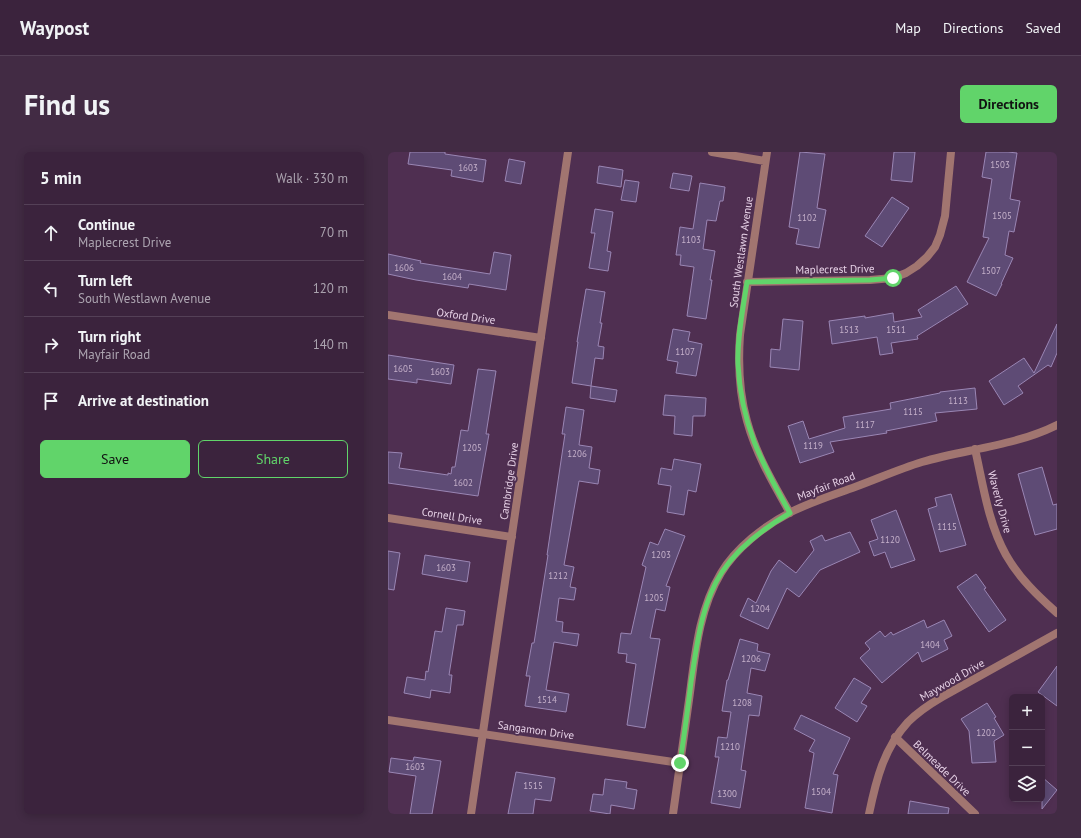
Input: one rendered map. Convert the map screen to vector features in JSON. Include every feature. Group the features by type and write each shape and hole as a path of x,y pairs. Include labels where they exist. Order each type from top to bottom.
{"street":[{"name":"Cambridge Drive","path":"471,814 568,152"},
{"path":"712,152 765,161"},
{"name":"South Westlawn Avenue","path":"767,152 747,282 738,363 742,398 747,421 756,448 770,478 790,513"},
{"name":"Maplecrest Drive","path":"747,282 870,280 893,278 906,273 917,266 931,252 940,235 945,216 951,152"},
{"name":"Oxford Drive","path":"388,316 541,338"},
{"name":"Mayfair Road","path":"673,814 694,660 704,612 711,591 721,572 742,547 771,524 790,513 913,465 976,448 1021,439 1057,425"},
{"name":"Waverly Drive","path":"976,448 989,510 1006,555 1020,576 1033,591 1057,613"},
{"name":"Cornell Drive","path":"388,518 512,537"},
{"name":"Maywood Drive","path":"868,814 879,772 887,751 908,721 942,696 1057,633"},
{"name":"Sangamon Drive","path":"388,720 680,763"},
{"name":"Belmeade Drive","path":"895,738 975,814"}],"building":[{"path":"410,152 445,152 445,154 486,160 483,182 451,176 452,170 408,164"},
{"path":"800,152 825,154 817,208 826,210 819,248 796,244 799,229 789,227"},
{"path":"894,152 915,152 912,182 891,180"},
{"path":"986,152 1017,153 1010,199 1020,201 1014,232 1009,231 1005,255 1013,258 996,296 967,282 989,238 983,237 992,179 982,177"},
{"path":"509,159 525,162 521,184 505,181"},
{"path":"599,166 623,170 621,187 597,183"},
{"path":"673,173 692,176 689,191 670,188"},
{"path":"625,180 639,182 636,202 621,200"},
{"path":"700,183 725,187 723,201 720,201 716,221 707,220 703,249 715,251 706,319 687,316 694,267 680,265 681,255 676,255 680,227 693,229"},
{"path":"892,197 909,208 882,247 865,236"},
{"path":"595,209 613,212 607,251 611,252 608,271 589,268 595,233 591,233"},
{"path":"494,252 511,255 506,290 469,284 468,288 388,274 388,254 421,261 420,263 490,274"},
{"path":"956,286 968,304 917,336 918,339 891,343 893,353 880,355 877,337 832,344 829,321 865,316 865,318 893,313 894,322 922,317 918,310"},
{"path":"586,289 605,292 598,346 604,347 603,359 595,358 591,386 572,383"},
{"path":"783,319 803,321 799,370 770,367 771,349 780,350"},
{"path":"1057,324 1057,353 1051,367 1048,365 1018,386 1023,393 1004,405 989,381 1024,358 1034,373"},
{"path":"673,329 690,332 688,341 702,344 696,376 676,373 678,362 667,360"},
{"path":"388,355 454,365 451,384 417,379 417,383 388,379"},
{"path":"478,369 496,371 486,434 489,434 478,496 388,483 388,452 402,453 399,468 448,475 448,473 451,474 452,467 455,467 461,430 468,431"},
{"path":"591,386 617,390 615,402 590,398"},
{"path":"975,388 977,409 935,413 937,421 886,431 887,433 830,442 834,452 800,463 788,426 803,421 809,439 845,428 843,417 891,409 890,403 940,392"},
{"path":"665,395 706,398 705,416 693,416 692,436 674,434 675,416 663,415"},
{"path":"566,407 584,410 579,445 592,447 589,468 600,470 598,484 579,481 564,565 574,567 570,587 576,588 574,600 559,598 556,621 563,622 562,632 579,634 577,646 554,642 546,690 569,694 566,712 525,706 530,676 526,676 532,643 534,643 548,555 565,434 562,434"},
{"path":"674,459 701,464 696,492 688,490 684,515 667,512 671,486 658,484 661,468 672,470"},
{"path":"1042,467 1053,505 1057,504 1057,529 1035,535 1018,474"},
{"path":"951,494 966,545 940,552 928,509 937,506 935,498"},
{"path":"896,510 915,560 891,568 885,552 874,556 869,542 878,539 871,520"},
{"path":"665,529 685,536 666,586 670,587 665,611 656,609 650,638 660,639 645,728 627,725 636,664 626,662 627,654 618,653 621,633 631,634 646,567 642,565 650,542 658,545"},
{"path":"850,532 860,552 820,570 799,597 787,588 768,629 740,616 748,598 756,603 771,571 779,560 796,573 814,550 810,541 822,535 825,541"},
{"path":"388,551 400,553 394,590 388,589"},
{"path":"425,555 470,562 467,582 422,574"},
{"path":"976,574 986,588 984,589 1006,620 989,632 957,587"},
{"path":"446,608 465,611 463,625 457,625 449,675 452,675 450,693 431,690 430,698 404,693 407,677 425,680 426,671 428,672 435,631 442,632"},
{"path":"924,620 927,628 944,620 952,636 944,640 948,649 922,662 918,652 882,683 860,658 870,649 865,643 880,631 885,637 891,632 893,635"},
{"path":"740,639 758,644 757,651 770,654 765,671 751,668 747,693 762,696 759,716 749,715 741,770 746,771 740,808 711,803 719,757 715,757 718,737 727,738 731,712 722,711 727,680"},
{"path":"1057,666 1057,706 1045,697 1045,694 1038,692"},
{"path":"854,678 871,688 861,703 867,706 857,722 835,708"},
{"path":"987,703 996,717 994,718 1004,735 994,741 996,762 972,763 969,731 961,719"},
{"path":"801,715 850,738 833,774 838,775 832,813 805,808 814,753 809,751 815,740 794,729"},
{"path":"414,757 441,761 432,814 410,814 416,776 389,772 391,758 413,761"},
{"path":"516,772 555,778 551,801 535,799 533,814 508,814"},
{"path":"605,779 627,782 626,788 637,790 634,809 611,805 610,814 590,811 593,794 603,795"},
{"path":"1045,780 1057,790 1042,809 1042,802 1045,802"},
{"path":"910,801 949,808 948,814 908,814"}],"route":[{"path":"680,763 694,660 704,612 711,591 721,572 747,543 771,524 790,513 770,478 756,448 747,421 742,398 738,363 747,282 870,280 893,278"}]}
